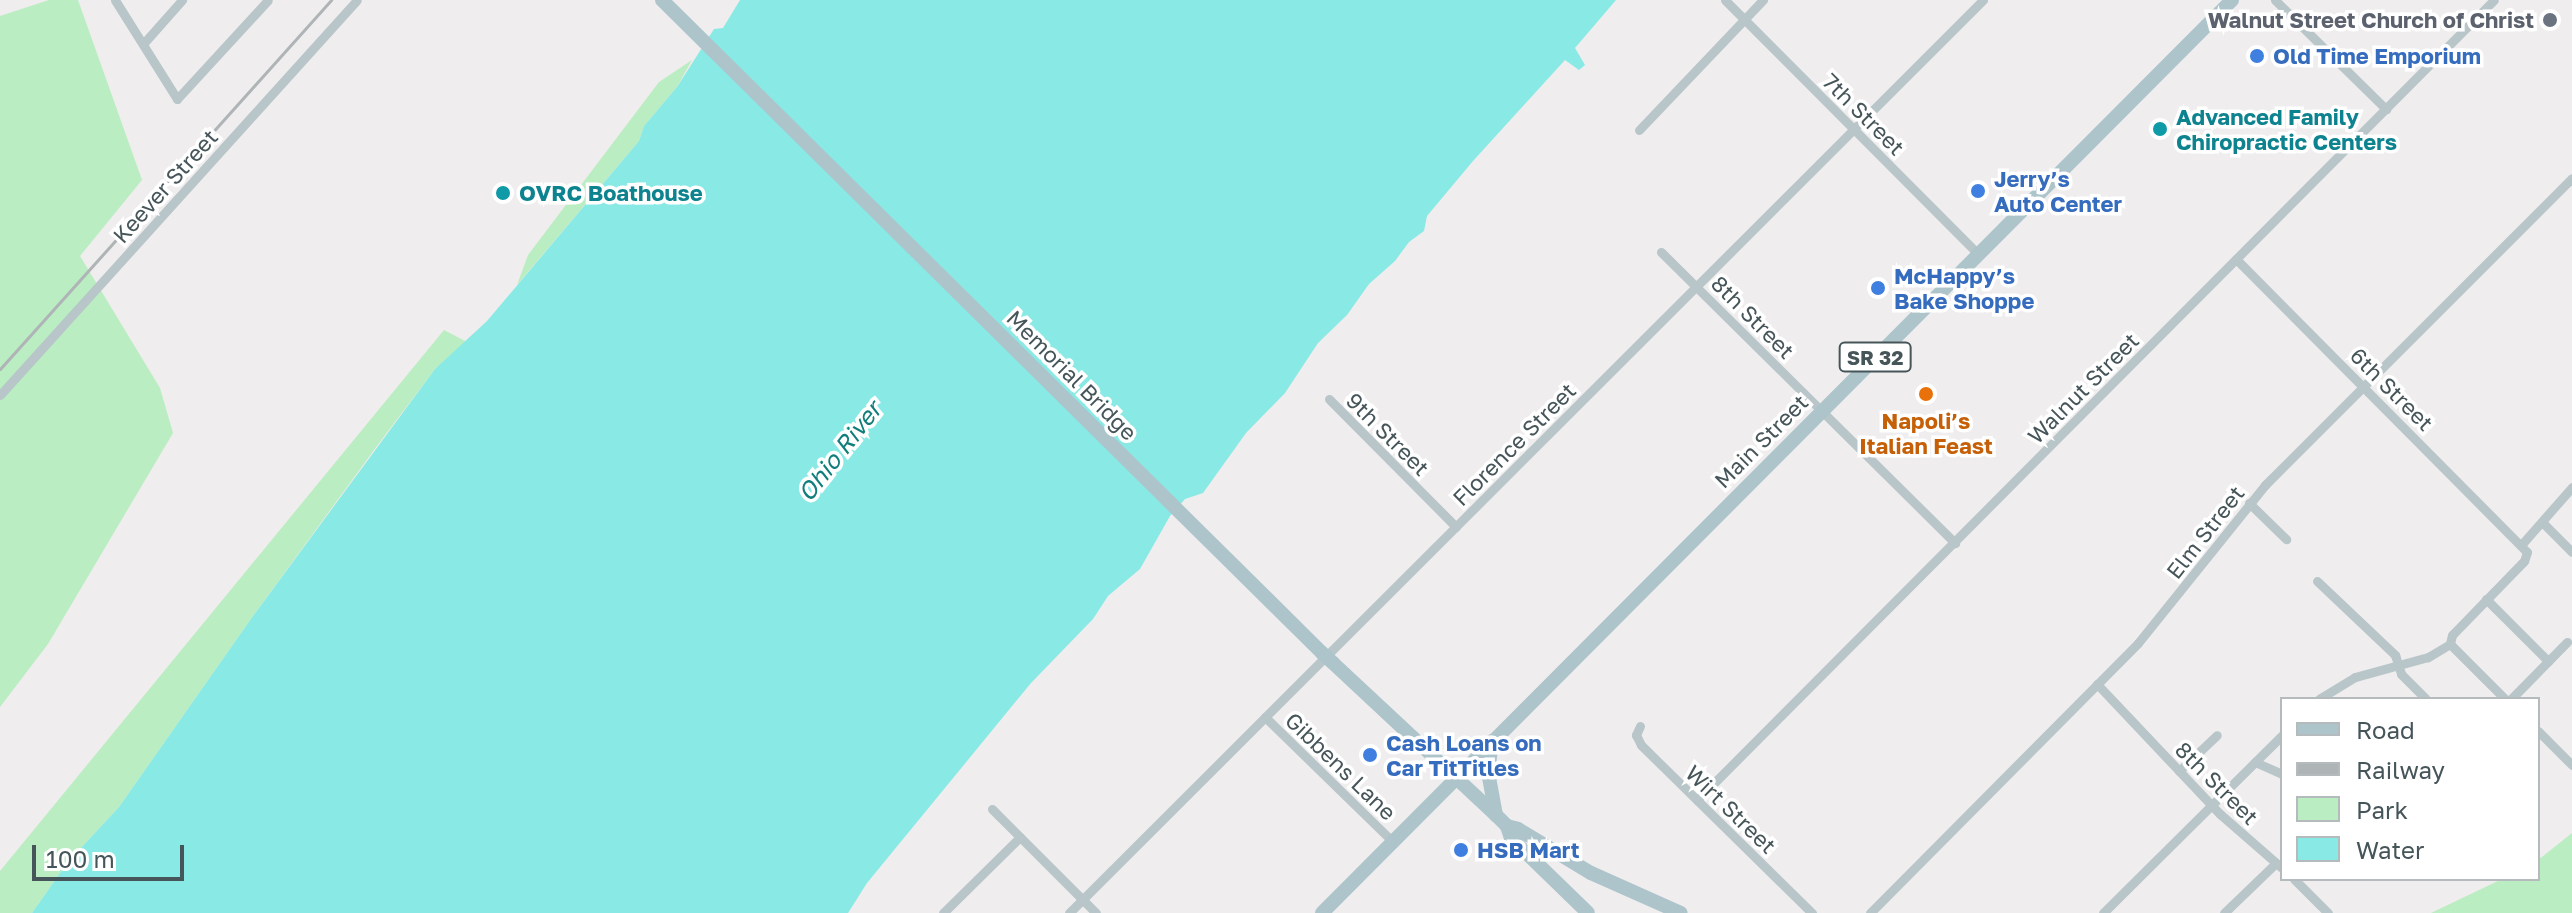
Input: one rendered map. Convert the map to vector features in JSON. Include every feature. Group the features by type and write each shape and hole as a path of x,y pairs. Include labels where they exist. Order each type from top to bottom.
{"main road":[{"name":"Memorial Bridge","path":"662,0 1333,663 1501,821"},
{"name":"Main Street","path":"1322,913 2232,0"},
{"path":"1492,741 1488,772 1501,821 1511,838 1588,913"},
{"path":"1501,821 1591,873 1681,913"}],"street":[{"path":"115,0 177,99 268,0"},
{"path":"143,44 182,0"},
{"name":"Keever Street","path":"0,395 357,0"},
{"name":"7th Street","path":"1725,0 1977,253"},
{"path":"1639,130 1763,0"},
{"name":"Florence Street","path":"1069,913 1983,0"},
{"path":"2275,0 2386,109"},
{"name":"Walnut Street","path":"1697,800 2494,0"},
{"name":"Elm Street","path":"1870,913 2165,613 2249,503 2572,178"},
{"name":"8th Street","path":"1661,252 1955,543"},
{"name":"6th Street","path":"2236,259 2522,544"},
{"name":"9th Street","path":"1329,399 1456,527"},
{"path":"2322,697 2355,677 2428,657 2450,644 2452,635 2524,561 2527,552 2522,544 2572,487"},
{"path":"2249,503 2286,539"},
{"path":"2542,522 2572,552"},
{"path":"2317,581 2395,655 2401,674 2424,697"},
{"path":"2486,599 2548,661"},
{"path":"2513,697 2567,642"},
{"path":"2450,644 2503,697"},
{"name":"8th Street","path":"2097,684 2212,805 2279,865"},
{"name":"Gibbens Lane","path":"1265,717 1392,841"},
{"name":"Wirt Street","path":"1640,726 1636,735 1641,745 1812,913"},
{"path":"2540,733 2572,765"},
{"path":"2179,771 2217,735"},
{"path":"2103,913 2280,737"},
{"path":"2255,762 2280,773"},
{"path":"992,809 1096,913"},
{"path":"943,913 1020,837"},
{"path":"2224,913 2279,865"},
{"path":"2296,881 2328,913"}],"green space":[{"path":"49,0 78,0 142,180 80,256 160,388 173,433 48,644 0,707 0,16"},
{"path":"692,60 677,87 644,126 639,141 517,285 528,255 659,82"},
{"path":"444,330 467,342 435,369 374,450 119,807 67,863 32,913 0,913 0,871"},
{"path":"2572,833 2572,913 2431,913 2498,881 2540,881 2540,858"}],"water":[{"name":"Ohio River","path":"740,0 1616,0 1575,48 1585,65 1579,70 1565,60 1473,161 1427,216 1424,231 1409,242 1395,261 1369,284 1347,315 1318,343 1285,393 1246,433 1203,493 1185,499 1170,516 1140,569 1108,596 1093,619 1031,683 867,883 848,913 32,913 67,863 119,807 253,616 435,369 487,321 639,141 644,126 677,87 714,29 723,28"}],"railway":[{"path":"0,369 331,0"}],"place":[{"name":"Walnut Street Church of Christ","path":"2550,20"},
{"name":"Old Time Emporium","path":"2257,56"},
{"name":"Advanced Family Chiropractic Centers","path":"2160,129"},
{"name":"Jerry’s Auto Center","path":"1978,191"},
{"name":"OVRC Boathouse","path":"503,193"},
{"name":"McHappy’s Bake Shoppe","path":"1878,288"},
{"name":"Napoli’s Italian Feast","path":"1926,394"},
{"name":"Cash Loans on Car TitTitles","path":"1370,755"},
{"name":"HSB Mart","path":"1461,850"}]}
